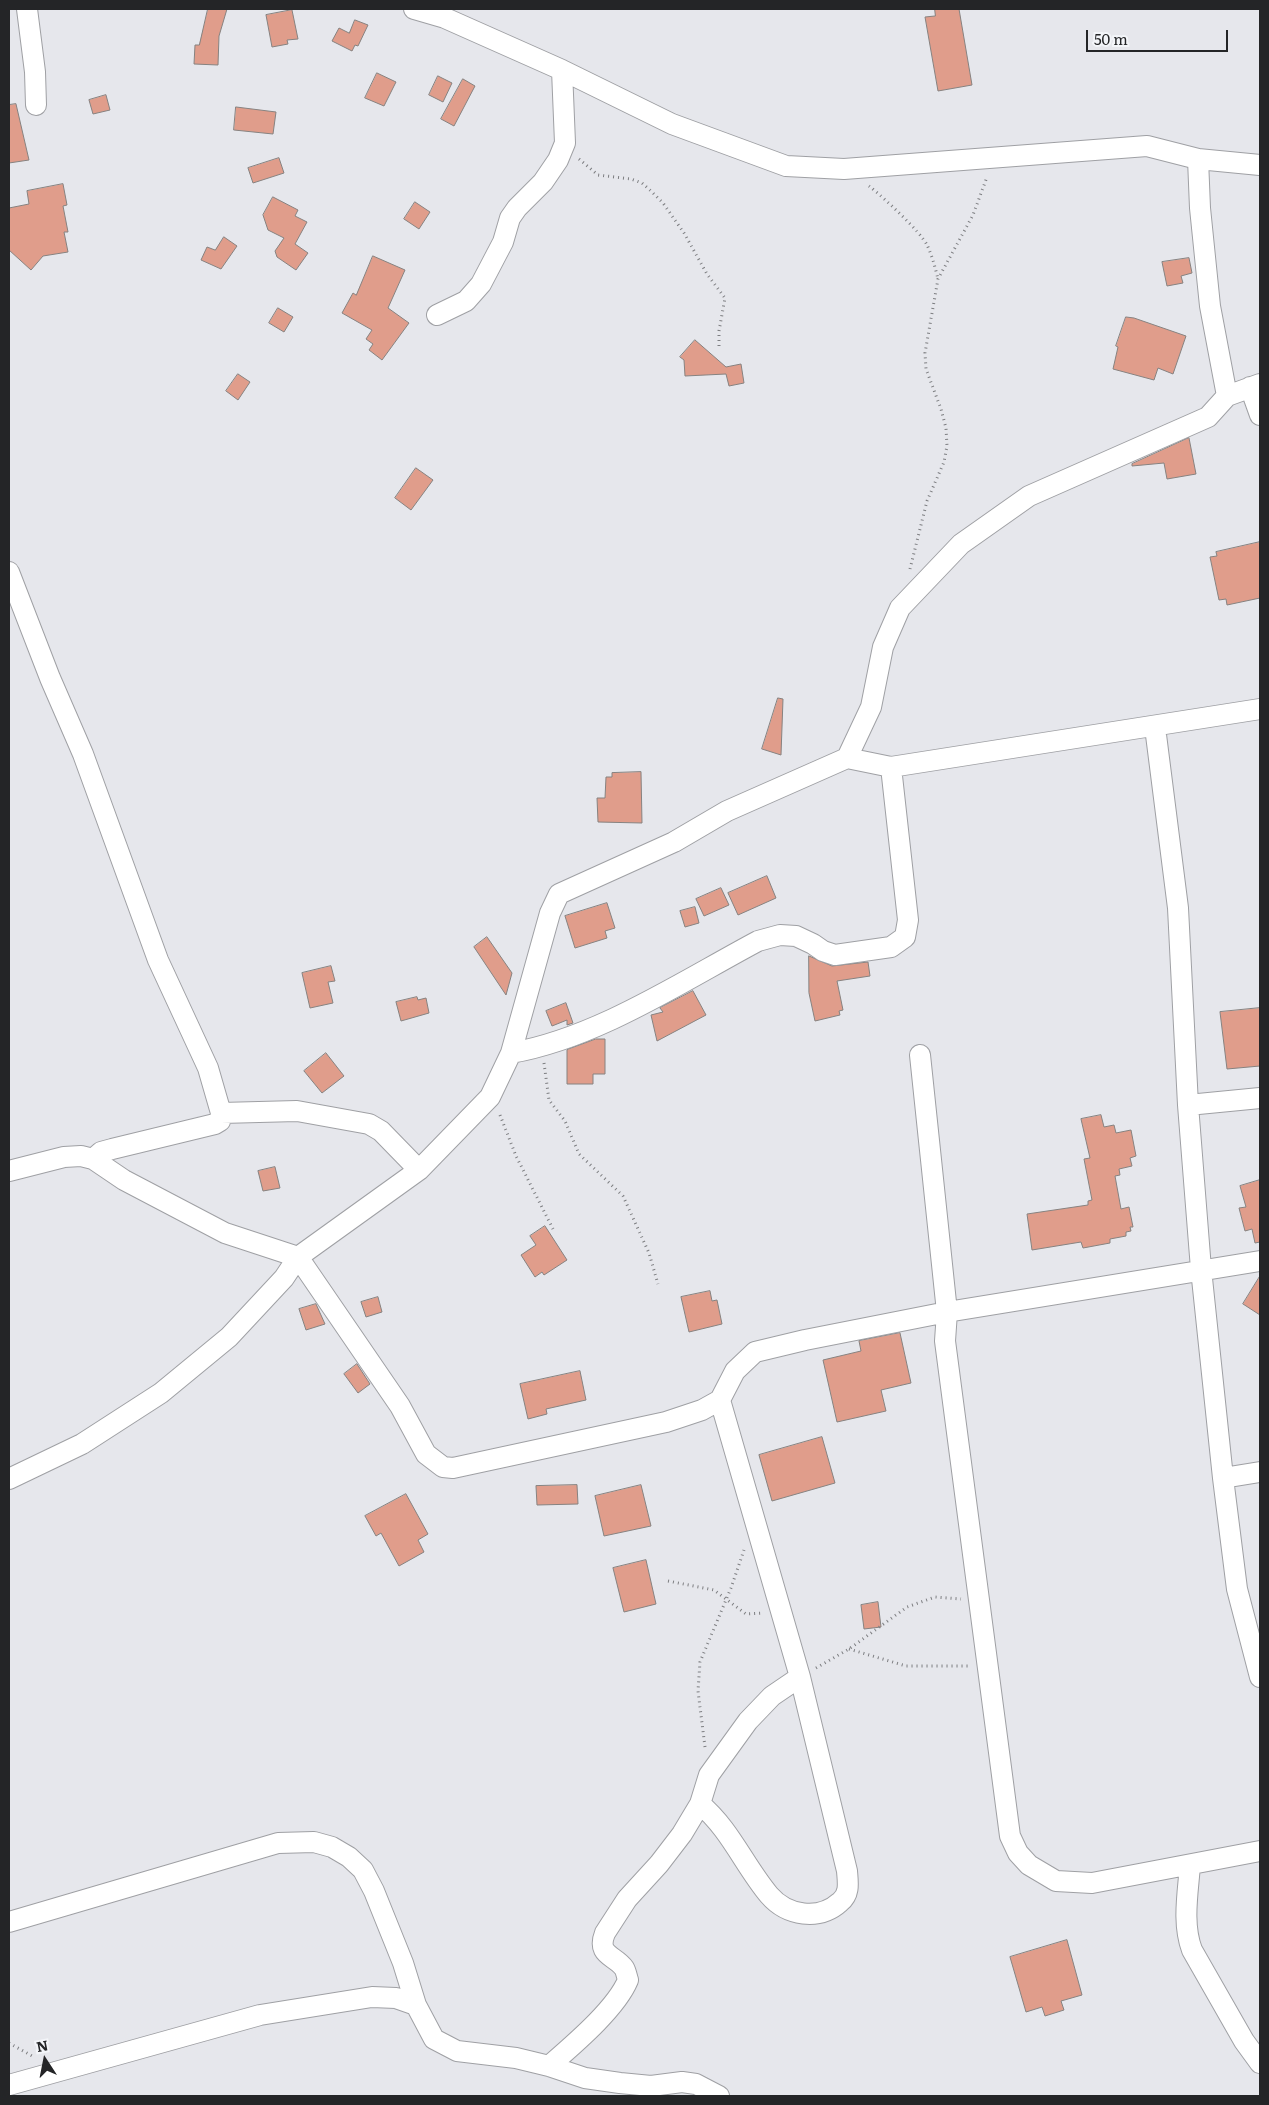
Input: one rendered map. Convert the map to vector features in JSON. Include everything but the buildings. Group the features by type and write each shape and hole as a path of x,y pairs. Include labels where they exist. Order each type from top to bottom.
{"street":[{"path":"27,9 35,72 36,105"},
{"path":"414,9 445,18 562,70 672,124 786,166 844,169 994,156 1147,146 1198,159 1260,165"},
{"path":"437,315 466,301 481,284 503,242 510,218 542,182 558,160 565,143 562,70"},
{"path":"1198,159 1200,208 1210,306 1227,396"},
{"path":"847,758 871,707 883,647 900,608 961,544 1029,496 1208,417 1227,396 1255,385 1260,415"},
{"path":"9,572 50,678 84,754 158,960 208,1068 221,1113 220,1121 215,1124 112,1148 101,1152 93,1159"},
{"path":"9,1479 82,1444 161,1393 229,1337 284,1278 298,1257 419,1170 490,1097 511,1053 550,912 559,894 674,842 727,812 847,758 891,767 1260,709"},
{"path":"1155,727 1178,908 1188,1105 1201,1269 1223,1478 1238,1589 1260,1671"},
{"path":"511,1053 541,1048 592,1029 758,941 780,935 796,936 813,944 822,952 835,955 891,946 905,937 908,920 891,767"},
{"path":"920,1055 947,1312 945,1341 1010,1836 1018,1853 1029,1865 1056,1881 1092,1883 1190,1866 1260,1851"},
{"path":"1188,1105 1260,1098"},
{"path":"221,1113 297,1112 369,1124 381,1130 419,1170"},
{"path":"9,1171 64,1157 82,1156 93,1159 124,1180 225,1233 298,1257 400,1406 426,1454 443,1467 453,1468 666,1422 702,1410 720,1400 735,1371 754,1352 947,1312 1201,1269 1260,1261"},
{"path":"700,1804 722,1825 770,1896 791,1911 811,1916 834,1908 845,1898 848,1886 847,1871 800,1677 720,1400"},
{"path":"1223,1478 1260,1472"},
{"path":"549,2066 578,2040 623,1991 628,1980 624,1968 604,1950 602,1938 605,1933 627,1899 659,1864 682,1834 700,1804 709,1775 748,1721 772,1696 800,1677"},
{"path":"9,1922 278,1843 314,1842 332,1847 349,1856 363,1870 374,1891 402,1963 416,2006 434,2039 446,2047 471,2054 516,2058 549,2066 585,2078 650,2086 682,2082 696,2084 719,2096"},
{"path":"1190,1866 1186,1921 1192,1950 1244,2041 1260,2063"},
{"path":"9,2085 260,2016 372,1997 396,1998 416,2006"}],"path":[{"path":"565,143 591,171 598,174 621,176 642,183 663,203 692,245 707,274 725,298 719,331 719,347"},
{"path":"910,570 927,501 944,462 947,446 946,428 941,409 926,369 926,353 938,279 973,216 994,156"},
{"path":"844,169 881,195 921,235 931,253 938,279"},
{"path":"541,1048 549,1100 565,1121 579,1154 623,1196 650,1253 658,1284"},
{"path":"490,1097 516,1156 553,1229"},
{"path":"709,1775 698,1675 700,1662 727,1597 744,1549 757,1526"},
{"path":"668,1581 714,1590 727,1597 738,1609 746,1614 754,1615 781,1610"},
{"path":"800,1677 848,1649 907,1607 920,1601 935,1597 980,1599"},
{"path":"848,1649 906,1666 988,1666"}]}
